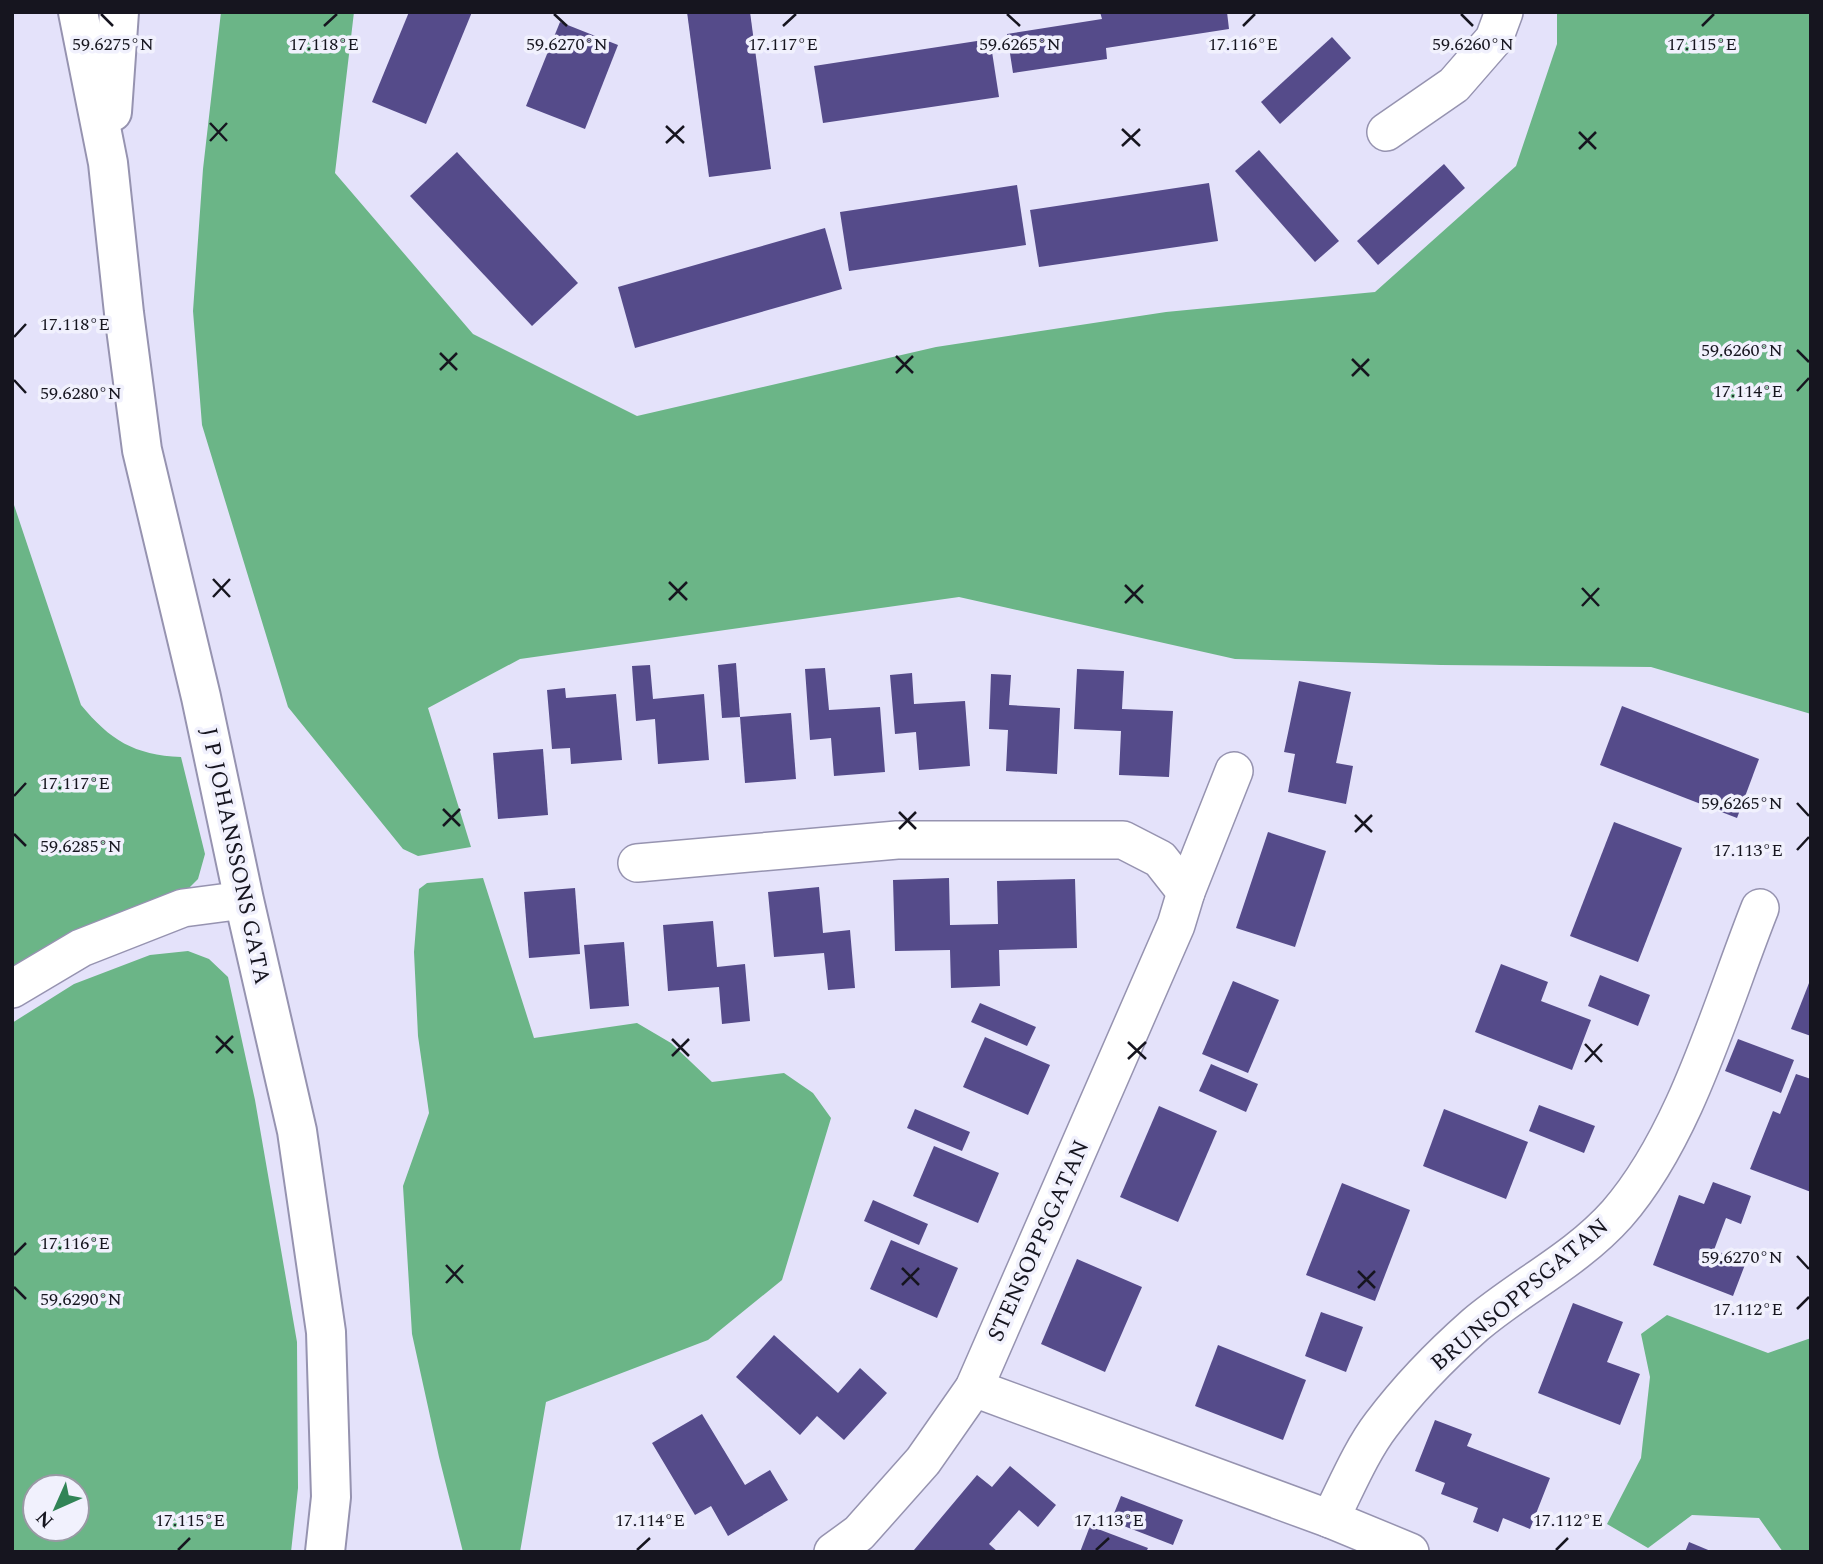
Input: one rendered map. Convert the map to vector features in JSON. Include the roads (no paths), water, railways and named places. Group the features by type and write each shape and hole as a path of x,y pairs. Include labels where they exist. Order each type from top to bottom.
{"street":[{"path":"78,12 108,163"},
{"path":"108,163 119,12"},
{"path":"1386,132 1454,85 1494,39 1504,12"},
{"name":"J P JOHANSSONS GATA","path":"108,163 142,450 201,697 297,1131 326,1332 331,1497 325,1552"},
{"name":"STENSOPPSGATAN","path":"832,1552 859,1533 923,1461 974,1388 1176,925 1186,892 1234,771"},
{"path":"636,863 897,840 1123,840 1160,859 1186,892"},
{"path":"12,989 81,948 183,908 244,900"},
{"name":"BRUNSOPPSGATAN","path":"1330,1519 1379,1427 1422,1376 1477,1324 1576,1254 1617,1214 1662,1152 1702,1059 1760,908"},
{"path":"974,1388 1330,1519 1410,1552"}]}
